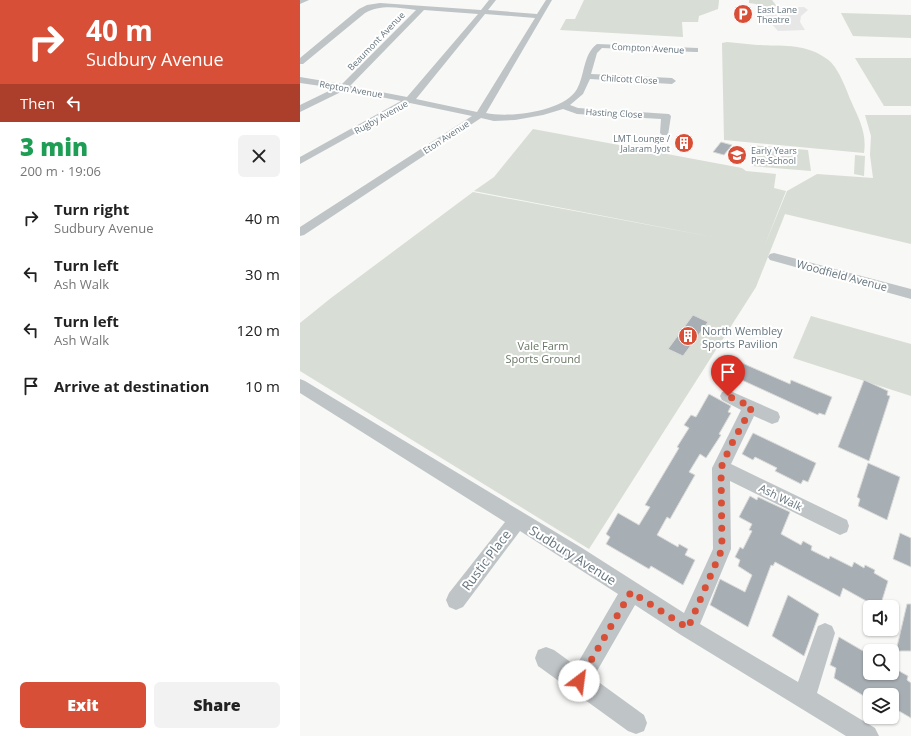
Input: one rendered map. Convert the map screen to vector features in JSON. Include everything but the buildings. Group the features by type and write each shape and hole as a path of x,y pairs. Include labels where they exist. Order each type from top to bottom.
{"street":[{"path":"300,2 306,0"},
{"name":"Rugby Avenue","path":"300,161 410,100 493,0"},
{"name":"Eton Avenue","path":"300,232 480,115 549,0"},
{"path":"301,60 362,11 370,7 380,5 539,16"},
{"name":"Beaumont Avenue","path":"300,109 344,87 422,8"},
{"name":"Compton Avenue","path":"519,118 562,105 572,100 580,92 587,76 594,50 600,46 675,53 694,50"},
{"name":"Chilcott Close","path":"587,76 672,81"},
{"name":"Repton Avenue","path":"300,80 344,87 480,115 506,119 519,118"},
{"name":"Hasting Close","path":"562,105 578,111 667,112 665,133"},
{"name":"Woodfield Avenue","path":"774,257 911,294"},
{"name":"Sudbury Avenue","path":"300,385 688,628 868,736"},
{"path":"728,396 772,417"},
{"path":"688,628 722,549 721,468 730,447 752,407"},
{"name":"Ash Walk","path":"721,468 840,526"},
{"name":"Rustic Place","path":"456,600 517,520"},
{"path":"579,681 631,592"},
{"path":"804,698 825,633"},
{"path":"546,658 636,723"}],"shaded area":[{"path":"804,7 808,10 801,16 800,22 805,30 778,31 770,22 772,21 769,17 766,17 761,9"}],"green space":[{"path":"584,0 719,1 718,9 699,16 698,22 682,22 683,37 560,30 566,19 575,19"},
{"path":"749,0 772,0 778,8 756,9 756,4 749,3"},
{"path":"841,13 911,15 911,38 853,36"},
{"path":"727,42 793,46 811,50 831,62 844,84 859,120 864,139 864,153 724,140 722,43"},
{"path":"855,58 911,58 911,106 884,106"},
{"name":"Vale Farm Sports Ground","path":"865,115 911,115 911,244 785,214 756,287 589,549 300,371 300,323 331,298 473,192 718,238 474,191 494,177 533,129 742,168 746,171 776,174 774,188 786,191 764,247 787,191 817,174 873,178 870,155 871,136"},
{"path":"750,145 808,150 811,171 751,166"},
{"path":"855,155 865,156 864,176 854,174"},
{"path":"811,316 911,344 911,396 793,358"}],"place":[{"name":"East Lane Theatre","path":"743,14"},
{"name":"LMT Lounge / Jalaram Jyot","path":"684,143"},
{"name":"Early Years Pre-School","path":"737,155"},
{"name":"North Wembley Sports Pavilion","path":"688,336"}],"route":[{"path":"579,681 631,592 688,628 722,549 721,468 730,447 752,407 728,396"}]}
